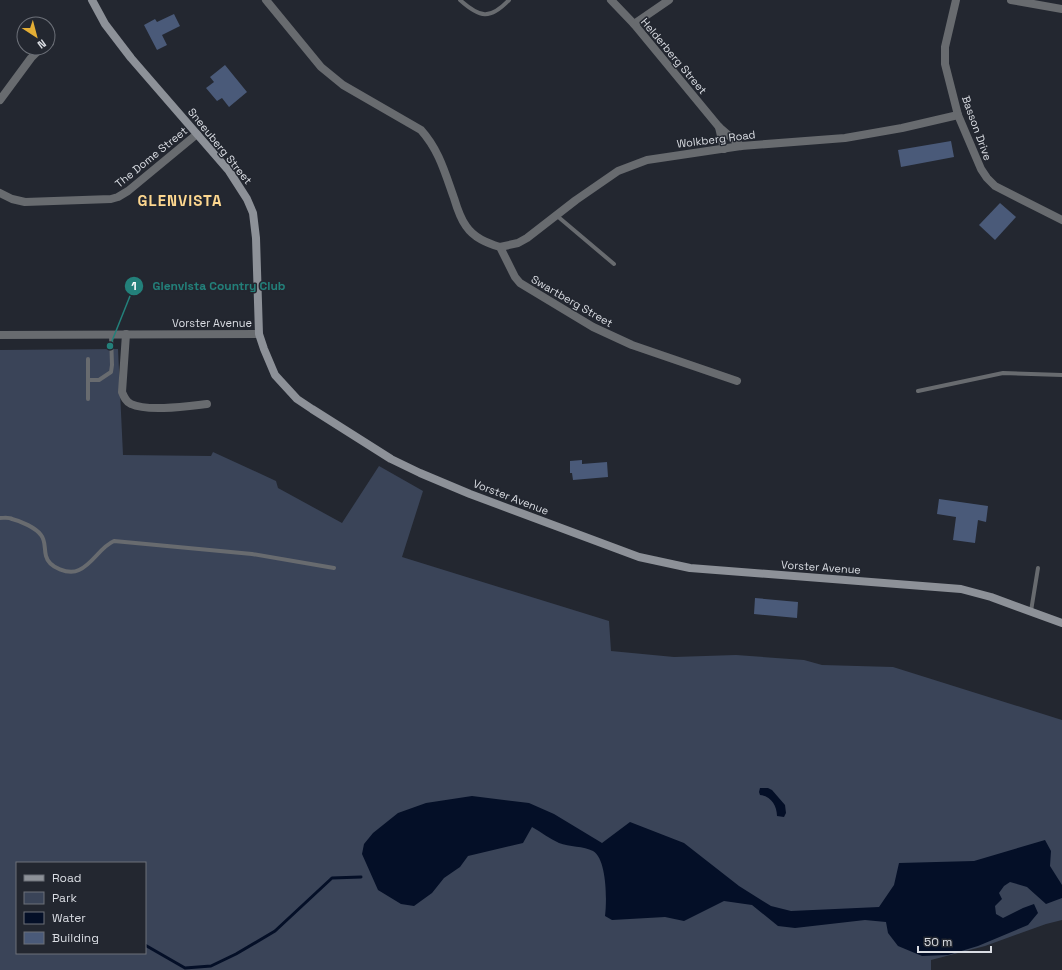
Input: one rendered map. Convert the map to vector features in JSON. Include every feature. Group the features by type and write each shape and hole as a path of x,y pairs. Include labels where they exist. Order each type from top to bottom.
{"main road":[{"name":"Sneeuberg Street","path":"92,0 105,24 136,64 229,171 243,192 253,213 256,238 259,334"},
{"name":"Vorster Avenue","path":"259,334 276,375 297,398 391,459 470,494 616,550 639,557 690,568 961,588 991,597 1062,624"}],"street":[{"path":"266,0 321,67 332,77 343,85 421,130 430,140 437,152 466,227 477,237 488,243 500,246"},
{"name":"Helderberg Street","path":"611,0 634,24 719,127 741,146"},
{"path":"634,24 669,0"},
{"name":"Basson Drive","path":"956,0 944,47 945,64 958,115 981,169 995,186 1062,220"},
{"path":"1011,0 1062,9"},
{"path":"0,100 33,56"},
{"name":"Wolkberg Road","path":"500,246 518,243 527,238 618,171 647,160 741,146 846,138 902,128 958,115"},
{"path":"719,127 724,149"},
{"name":"The Dome Street","path":"0,193 12,200 25,202 111,199 118,197 128,191 197,134"},
{"name":"Swartberg Street","path":"500,246 515,277 520,283 593,327 632,345 737,381"},
{"path":"126,334 122,392 126,400 131,404 171,408 207,404"},
{"name":"Vorster Avenue","path":"0,335 259,334"}],"lane":[{"path":"460,0 470,9 479,14 488,15 496,12 510,0"},
{"path":"556,216 614,264"},
{"path":"88,380 99,380 111,372 111,335"},
{"path":"88,359 88,399"},
{"path":"918,392 1003,373 1062,375"},
{"path":"0,518 12,518 34,529 41,535 44,543 46,558 60,569 71,572 80,570 108,544 114,541 252,554 334,568"},
{"path":"1031,612 1038,568"}],"green space":[{"path":"118,349 123,455 211,456 213,452 276,481 278,488 342,523 379,466 423,491 402,557 609,621 611,651 674,657 736,655 804,660 822,665 893,667 1062,720 1062,920 1046,924 985,946 931,960 931,970 0,970 0,350"}],"water":[{"path":"760,788 768,788 772,790 785,805 786,813 784,817 777,816 775,805 767,797 760,795"},
{"path":"472,796 529,803 554,814 602,843 630,822 684,843 739,886 771,906 791,911 879,907 894,885 899,863 974,861 1045,840 1051,851 1050,866 1062,885 1062,898 1046,904 1027,887 1010,882 1004,886 999,893 1002,899 995,906 996,914 1003,918 1034,904 1038,913 1028,925 978,946 948,955 922,956 898,946 888,933 886,922 865,920 795,928 778,926 752,905 724,901 684,921 665,917 612,920 605,916 605,881 598,855 589,849 559,843 532,827 523,843 468,856 460,867 444,878 432,893 414,906 401,904 378,890 362,854 364,844 373,833 398,813 426,803"}],"building":[{"path":"174,14 180,26 162,35 167,45 157,50 144,25 155,19 157,22"},
{"path":"225,65 247,92 229,107 222,98 217,101 206,88 214,82 210,77"},
{"path":"951,141 954,157 901,167 898,150"},
{"path":"1000,203 1016,217 995,240 979,225"},
{"path":"582,460 582,464 607,462 608,477 573,480 572,473 570,473 570,461"},
{"path":"939,499 988,506 986,522 978,520 975,543 953,540 956,517 937,514"},
{"path":"755,598 798,602 797,618 754,614"}],"waterway":[{"path":"146,946 185,968 211,966 236,954 275,931 332,878 361,877"}],"place":[{"name":"Glenvista Country Club","path":"110,346"}],"district":[{"name":"GLENVISTA","path":"180,200"}]}
